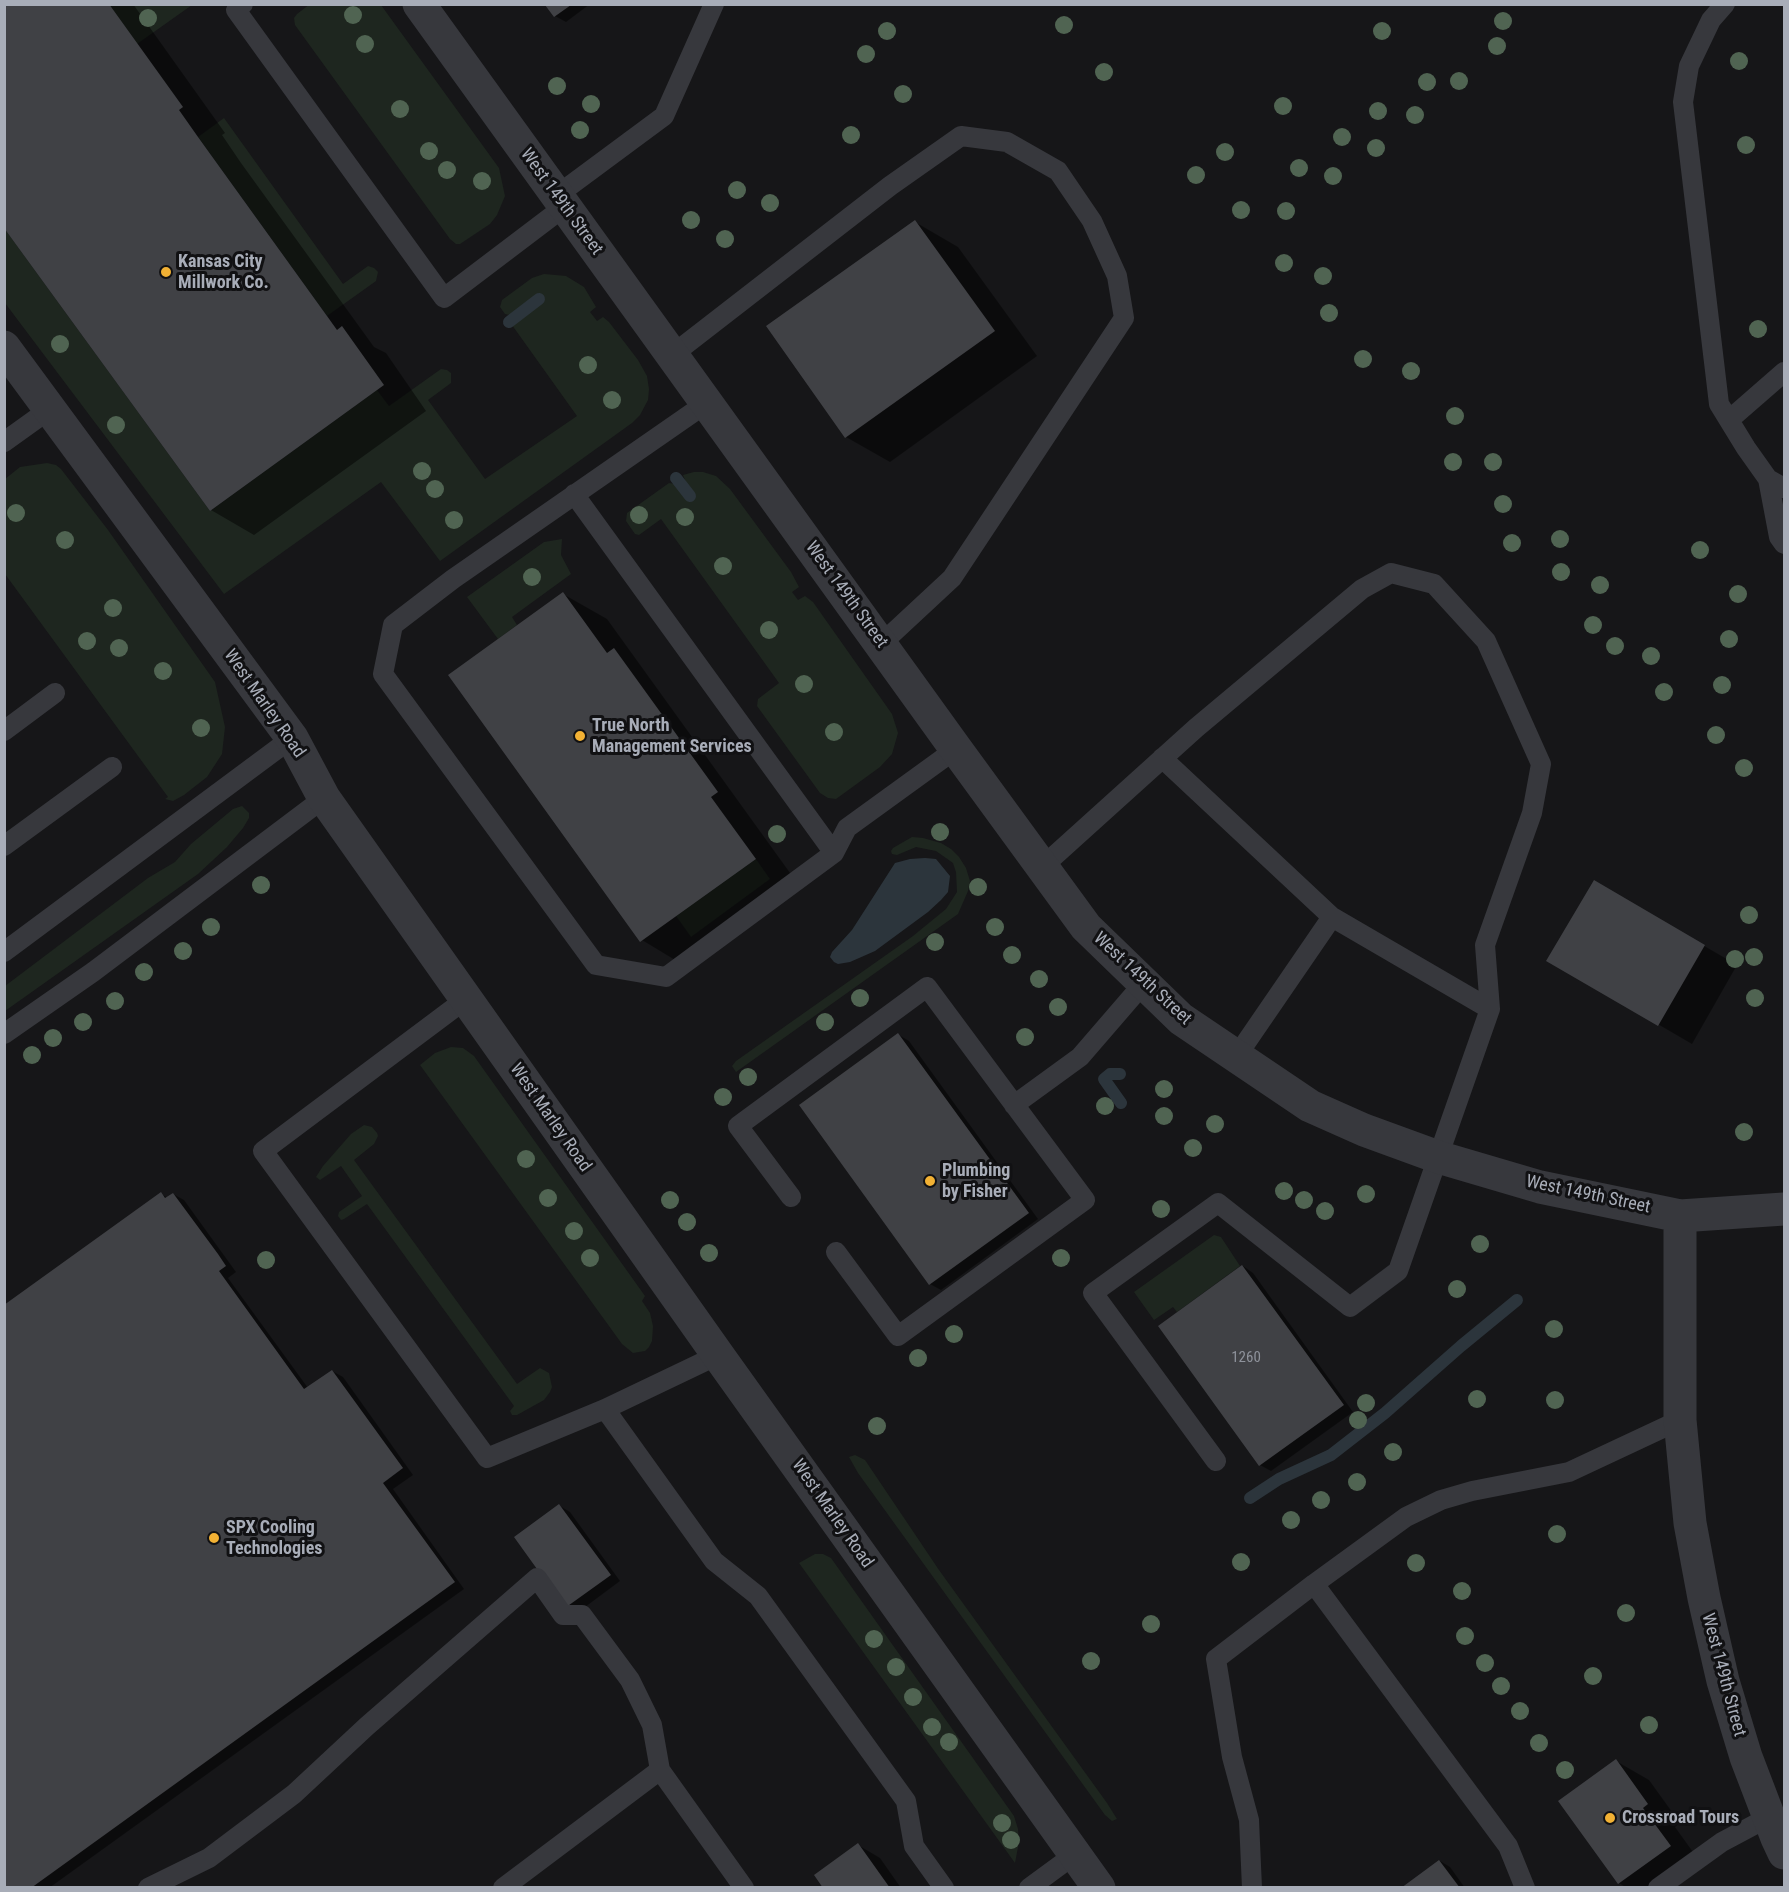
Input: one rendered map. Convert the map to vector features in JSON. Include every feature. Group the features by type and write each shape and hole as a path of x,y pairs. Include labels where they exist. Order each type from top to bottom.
{"street":[{"name":"West 149th Street","path":"419,4 1086,927 1143,984 1181,1019 1310,1106 1364,1130 1438,1157 1540,1186 1680,1215 1680,1420 1690,1523 1704,1598 1726,1692 1746,1757 1785,1852"},
{"name":"West Marley Road","path":"4,347 292,738 324,798 718,1355 1099,1887"},
{"path":"1680,1215 1785,1209"}],"lane":[{"path":"243,4 236,10 444,298 664,116 714,4"},
{"path":"1725,4 1711,20 1689,66 1683,102 1719,404 1776,483 1779,537 1785,544"},
{"path":"672,355 890,186 961,136 1007,142 1058,171 1092,220 1117,276 1124,318 952,578 881,644"},
{"path":"1729,420 1785,372"},
{"path":"708,402 453,579 393,625 383,674 596,965 666,977 834,853 847,828 956,750"},
{"path":"4,442 50,409"},
{"path":"574,494 834,853"},
{"path":"1042,867 1162,758 1362,589 1391,573 1434,584 1486,641 1541,764 1532,813 1485,945 1490,1009 1398,1271 1350,1307 1218,1203 1093,1293 1216,1461"},
{"path":"4,731 56,693"},
{"path":"4,952 292,738"},
{"path":"1162,758 1332,917 1490,1009"},
{"path":"4,846 112,767"},
{"path":"4,1035 93,972 324,798"},
{"path":"1236,1057 1332,917"},
{"path":"1014,1105 1080,1057 1143,984"},
{"path":"790,1197 738,1126 927,987 1085,1200 898,1336 836,1252"},
{"path":"466,999 263,1151 487,1458 605,1409 718,1355"},
{"path":"605,1409 714,1562 758,1596 906,1801 914,1846 944,1887"},
{"path":"1252,1887 1249,1820 1232,1757 1216,1659 1406,1517 1441,1500 1482,1489 1569,1472 1680,1420"},
{"path":"154,1886 209,1858 294,1794 367,1726 537,1578 563,1615 582,1615 630,1680 652,1725 660,1770 744,1887"},
{"path":"1314,1584 1508,1846 1526,1887"},
{"path":"503,1887 660,1770"},
{"path":"1658,1887 1722,1842 1769,1817"},
{"path":"1029,1887 1074,1855"}],"shaded area":[{"path":"310,4 381,5 499,168 505,196 497,215 490,224 460,244 450,239 295,25 294,18"},
{"path":"109,5 192,5 137,44"},
{"path":"224,118 343,284 368,266 378,272 376,281 327,316 198,137"},
{"path":"4,228 210,511 377,390 389,406 441,369 451,373 451,383 428,400 485,479 577,416 512,325 544,300 539,293 510,315 505,314 500,307 502,300 532,278 544,274 566,276 584,287 596,307 590,312 597,321 603,317 609,322 638,360 647,376 648,400 640,415 632,423 440,561 381,482 224,594 5,303"},
{"path":"47,463 61,469 108,530 215,682 225,727 222,754 207,777 173,801 165,799 168,797 5,574 5,479 20,467"},
{"path":"694,472 716,476 730,489 791,572 799,587 792,592 798,600 805,596 813,602 892,714 898,733 892,754 880,767 836,799 828,798 820,793 757,706 758,699 779,683 661,519 639,535 635,534 626,521 627,513 669,483 675,484 679,490 687,485 683,475"},
{"path":"562,539 561,555 571,574 512,617 517,625 498,639 467,597 544,542"},
{"path":"242,806 249,813 249,818 243,828 227,847 198,874 5,1011 5,986 148,878 175,862 191,844 233,809"},
{"path":"912,837 941,843 959,857 966,868 970,881 958,914 736,1072 732,1066 736,1061 913,936 946,909 957,892 953,863 936,851 916,847 897,855 892,854 893,848"},
{"path":"925,858 936,859 950,876 948,892 941,900 875,951 850,962 838,964 834,962 830,957 832,952 852,930 895,863"},
{"path":"756,859 770,879 691,937 676,916"},
{"path":"451,1047 463,1048 474,1056 645,1296 642,1301 650,1313 653,1326 652,1341 645,1351 633,1353 622,1344 420,1065 435,1053"},
{"path":"364,1125 372,1127 378,1136 374,1144 354,1160 517,1384 540,1368 549,1373 552,1387 544,1400 517,1415 512,1415 510,1411 514,1406 367,1204 344,1219 341,1220 338,1216 339,1212 362,1196 341,1166 320,1180 316,1177 351,1134"},
{"path":"1214,1235 1221,1237 1240,1266 1177,1312 1173,1307 1154,1320 1134,1292"},
{"path":"855,1455 865,1460 939,1570 1117,1819 1112,1821 1105,1815 858,1473 849,1457"},
{"path":"815,1554 823,1554 831,1558 1014,1816 1019,1842 1015,1863 799,1563"}],"building":[{"name":"Kansas City Millwork Co.","path":"4,4 109,4 183,107 179,110 337,330 342,326 384,385 210,511 4,228"},
{"path":"545,5 571,5 554,17"},
{"path":"915,220 995,331 845,438 766,326"},
{"name":"True North Management Services","path":"563,592 607,653 614,648 718,792 711,797 756,859 640,942 448,675"},
{"path":"1594,880 1705,945 1658,1026 1546,961"},
{"name":"Plumbing by Fisher","path":"898,1033 1029,1213 929,1285 799,1105"},
{"name":"SPX Cooling Technologies","path":"161,1192 165,1198 173,1193 218,1254 226,1266 219,1271 304,1389 332,1370 403,1468 383,1483 455,1582 31,1888 4,1888 4,1305"},
{"path":"1242,1265 1344,1405 1259,1466 1158,1326"},
{"path":"559,1504 611,1575 565,1608 514,1537"},
{"name":"Crossroad Tours","path":"1616,1759 1648,1804 1643,1808 1671,1846 1618,1884 1558,1801"},
{"path":"858,1843 890,1888 823,1888 814,1875"},
{"path":"1439,1860 1460,1888 1401,1888"}],"waterway":[{"path":"509,322 539,299"},
{"path":"676,478 690,496"},
{"path":"1120,1074 1110,1074 1104,1079 1121,1103"},
{"path":"1250,1498 1279,1479 1331,1455 1385,1413 1517,1300"}],"place":[{"name":"Kansas City Millwork Co.","path":"166,272"},
{"name":"True North Management Services","path":"580,736"},
{"name":"Plumbing by Fisher","path":"930,1181"},
{"name":"SPX Cooling Technologies","path":"214,1538"},
{"name":"Crossroad Tours","path":"1610,1818"}]}
